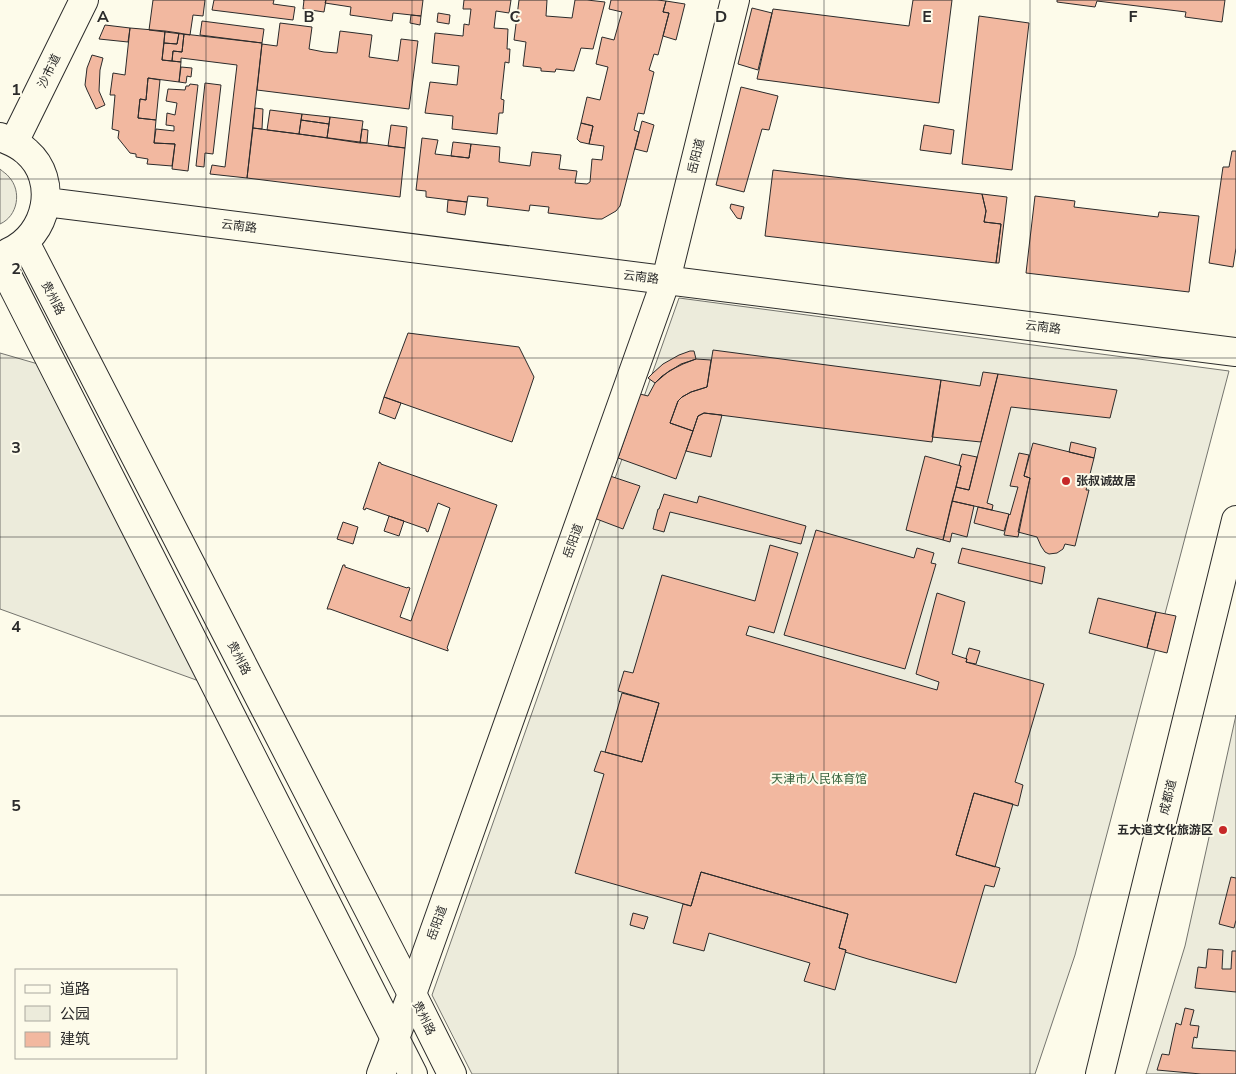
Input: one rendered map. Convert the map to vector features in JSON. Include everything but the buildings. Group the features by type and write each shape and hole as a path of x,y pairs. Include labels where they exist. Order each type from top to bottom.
{"street":[{"name":"沙市道","path":"7,140 84,0"},
{"name":"岳阳道","path":"381,1074 396,1039 666,280 735,0"},
{"path":"0,255 12,251 25,242 35,230 46,202 45,184 39,167 28,153 7,140"},
{"name":"云南路","path":"46,202 1236,352"},
{"name":"贵州路","path":"25,242 452,1074"},
{"path":"0,261 413,1074"},
{"name":"成都道","path":"1100,1074 1236,520"}],"green space":[{"path":"0,169 13,183 17,196 11,215 0,224"},
{"name":"天津市人民体育馆","path":"679,298 1229,371 1075,955 1035,1074 472,1074 432,995"},
{"path":"0,353 38,364 210,685 0,609"},
{"name":"五大道文化旅游区","path":"1236,715 1236,1074 1146,1074 1185,946"}],"place":[{"name":"张叔诚故居","path":"1066,481"},
{"name":"五大道文化旅游区","path":"1223,830"}]}
